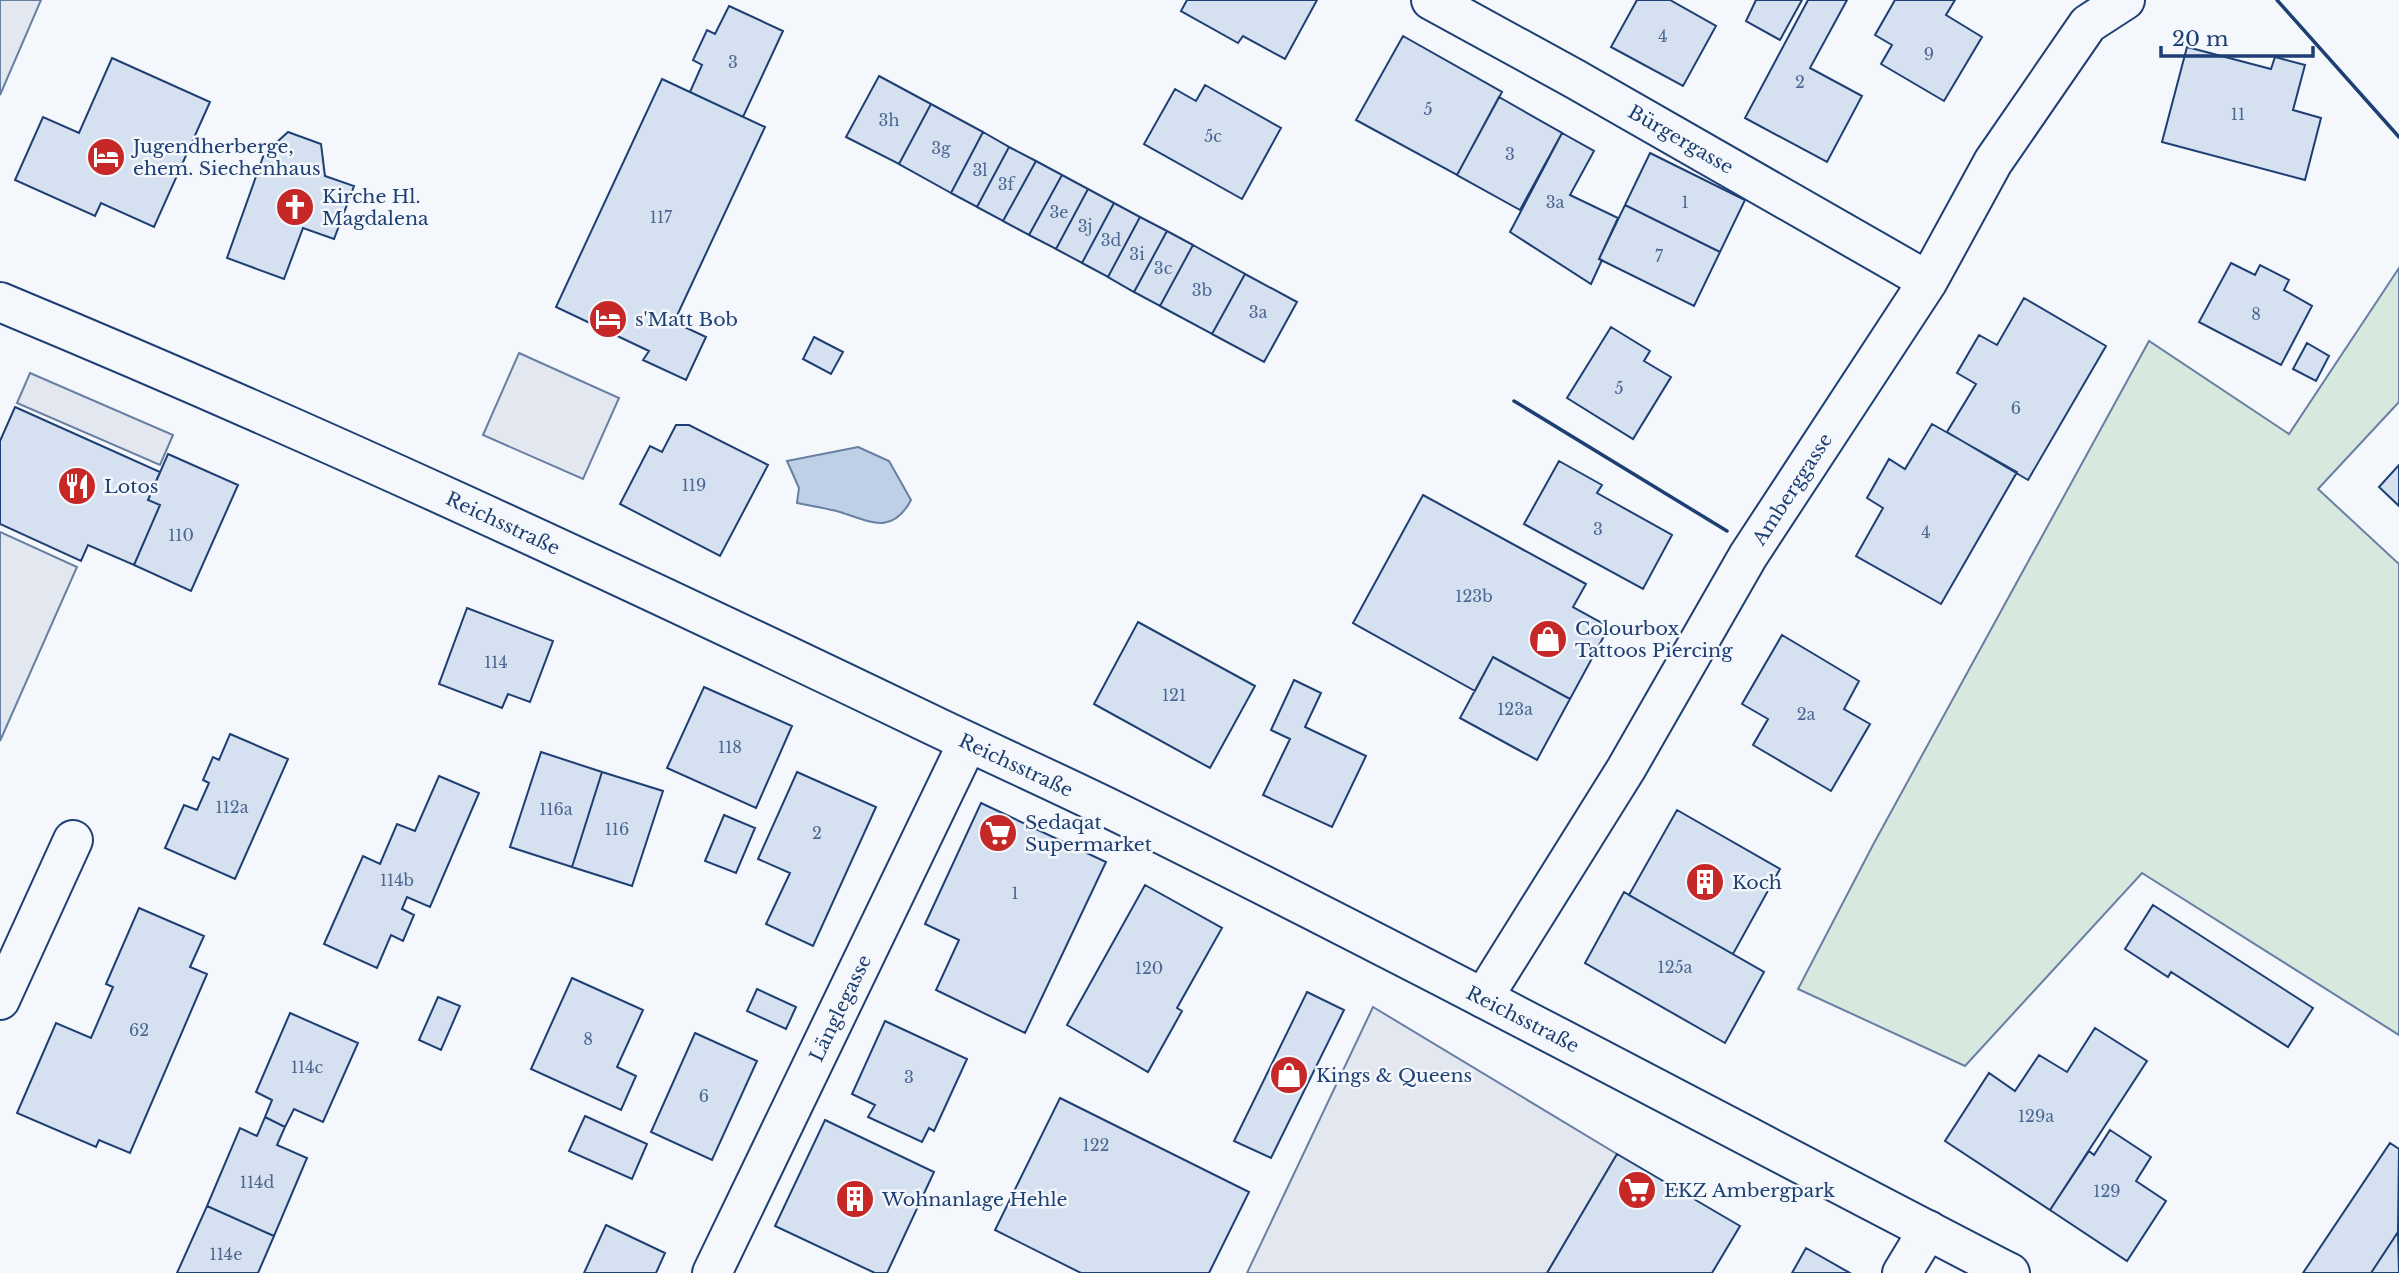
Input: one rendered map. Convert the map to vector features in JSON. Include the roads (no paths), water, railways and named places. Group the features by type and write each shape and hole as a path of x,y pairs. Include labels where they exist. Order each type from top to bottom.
{"street":[{"name":"Bürgergasse","path":"1432,0 1576,79 1928,281"},
{"name":"Amberggasse","path":"1483,998 1626,769 1748,556 1928,281 1993,162 2088,24 2125,0"},
{"name":"Reichsstraße","path":"0,302 161,369 483,513 783,652 1130,818 1483,998 2010,1273"},
{"name":"Länglegasse","path":"712,1273 968,742"},
{"path":"0,1000 73,840"},
{"path":"1902,1273 1928,1230"}],"water":[{"path":"858,447 889,461 911,500 904,511 888,522 879,523 797,503 799,488 787,461"}],"place":[{"name":"Jugendherberge, ehem. Siechenhaus","path":"106,157"},
{"name":"Kirche Hl. Magdalena","path":"295,207"},
{"name":"s'Matt Bob","path":"608,319"},
{"name":"Lotos","path":"77,486"},
{"name":"Colourbox Tattoos Piercing","path":"1548,639"},
{"name":"Sedaqat Supermarket","path":"998,833"},
{"name":"Koch","path":"1705,882"},
{"name":"Kings & Queens","path":"1289,1075"},
{"name":"EKZ Ambergpark","path":"1637,1190"},
{"name":"Wohnanlage Hehle","path":"855,1199"}]}
